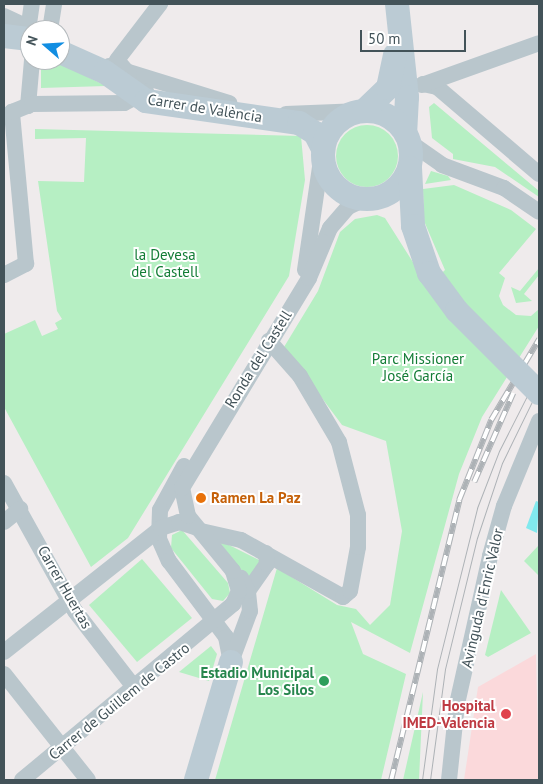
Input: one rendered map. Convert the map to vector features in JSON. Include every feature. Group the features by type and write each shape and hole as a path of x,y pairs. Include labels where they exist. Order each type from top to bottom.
{"street":[{"path":"29,20 32,4"},
{"path":"52,20 54,4"},
{"path":"4,275 26,264 12,112 108,72 160,4"},
{"path":"390,4 394,72 380,99 362,111 338,121 323,151 335,186 367,199 393,213 429,273 462,316 539,394"},
{"path":"397,4 415,90 408,137 413,226 429,273"},
{"path":"4,16 20,32"},
{"path":"415,90 539,43"},
{"path":"70,48 108,72"},
{"path":"27,70 28,106"},
{"name":"Carrer de València","path":"108,72 152,91 229,103"},
{"name":"Carrer de València","path":"108,72 256,109 300,115 362,111"},
{"name":"Carrer de València","path":"108,72 298,123 316,133 323,151"},
{"path":"415,90 437,87 539,174"},
{"path":"362,111 386,114 408,137 442,165 504,188 539,212"},
{"name":"Ronda del Castell","path":"298,293 309,256 323,151"},
{"path":"367,199 391,192 410,168"},
{"name":"Ronda del Castell","path":"248,590 199,530 184,508 182,488 217,425 298,293 338,216 367,199"},
{"path":"4,652 159,530 179,522 199,530 241,540 343,597 350,591 359,537 347,465 317,403 269,341"},
{"name":"Ronda del Castell","path":"217,425 170,487 160,510 159,530 166,557 226,637 231,662"},
{"name":"Avinguda d'Enric Valor","path":"449,780 457,704 490,556 538,429"},
{"name":"Carrer Huertas","path":"4,483 71,600 134,688"},
{"path":"4,522 20,509"},
{"path":"196,780 231,662 248,622 248,590 267,564 266,554"},
{"path":"216,622 239,591 233,571"},
{"name":"Carrer de Guillem de Castro","path":"22,780 61,746 216,622"},
{"path":"4,674 88,780"}],"shaded area":[{"name":"Hospital IMED-Valencia","path":"536,654 539,780 464,780 478,687"}],"green space":[{"path":"70,68 106,86 41,88 41,70 70,70"},
{"path":"434,103 539,191 539,197 495,167 453,159 453,154 432,138 429,107"},
{"path":"367,125 379,128 389,134 395,144 398,156 395,168 389,178 379,184 367,187 355,184 345,178 339,168 336,156 339,144 345,134 355,128"},
{"name":"la Devesa del Castell","path":"35,129 301,136 305,180 289,276 128,538 91,567 4,407 4,334 35,320 42,336 58,329 55,323 62,319 57,311 38,181 84,182 86,138 35,139"},
{"path":"431,171 448,176 451,180 425,184"},
{"name":"Parc Missioner José García","path":"454,185 511,210 536,229 499,273 505,278 499,296 503,305 516,315 531,316 539,309 539,326 482,417 459,474 410,653 351,622 363,654 406,674 381,780 215,780 277,568 337,605 356,609 370,625 390,605 402,531 386,441 342,425 284,347 318,291 340,232 355,219 377,215 385,218 428,286 445,270 424,221 423,189"},
{"path":"539,268 539,275 524,294 532,301 516,303 511,287 520,291"},
{"path":"182,530 228,583 230,593 223,601 212,599 171,548 172,535"},
{"path":"217,539 261,561 249,581"},
{"path":"539,547 539,576 524,561"},
{"path":"142,559 192,618 137,662 89,605"},
{"path":"501,590 531,633 488,657 485,655"},
{"path":"211,646 217,654 209,681 179,672"},
{"path":"423,692 419,780 403,780"}],"water":[{"path":"536,501 539,502 537,533 526,528"}],"tram line":[{"path":"422,780 437,669 477,508 499,451 539,372"},
{"path":"430,780 445,669 477,538 502,463 539,387"}],"railway":[{"path":"391,780 459,500 491,420 539,339"},
{"path":"474,482 513,393"}],"place":[{"name":"Ramen La Paz","path":"201,498"},
{"name":"Estadio Municipal Los Silos","path":"324,681"},
{"name":"Hospital IMED-Valencia","path":"506,714"}]}
